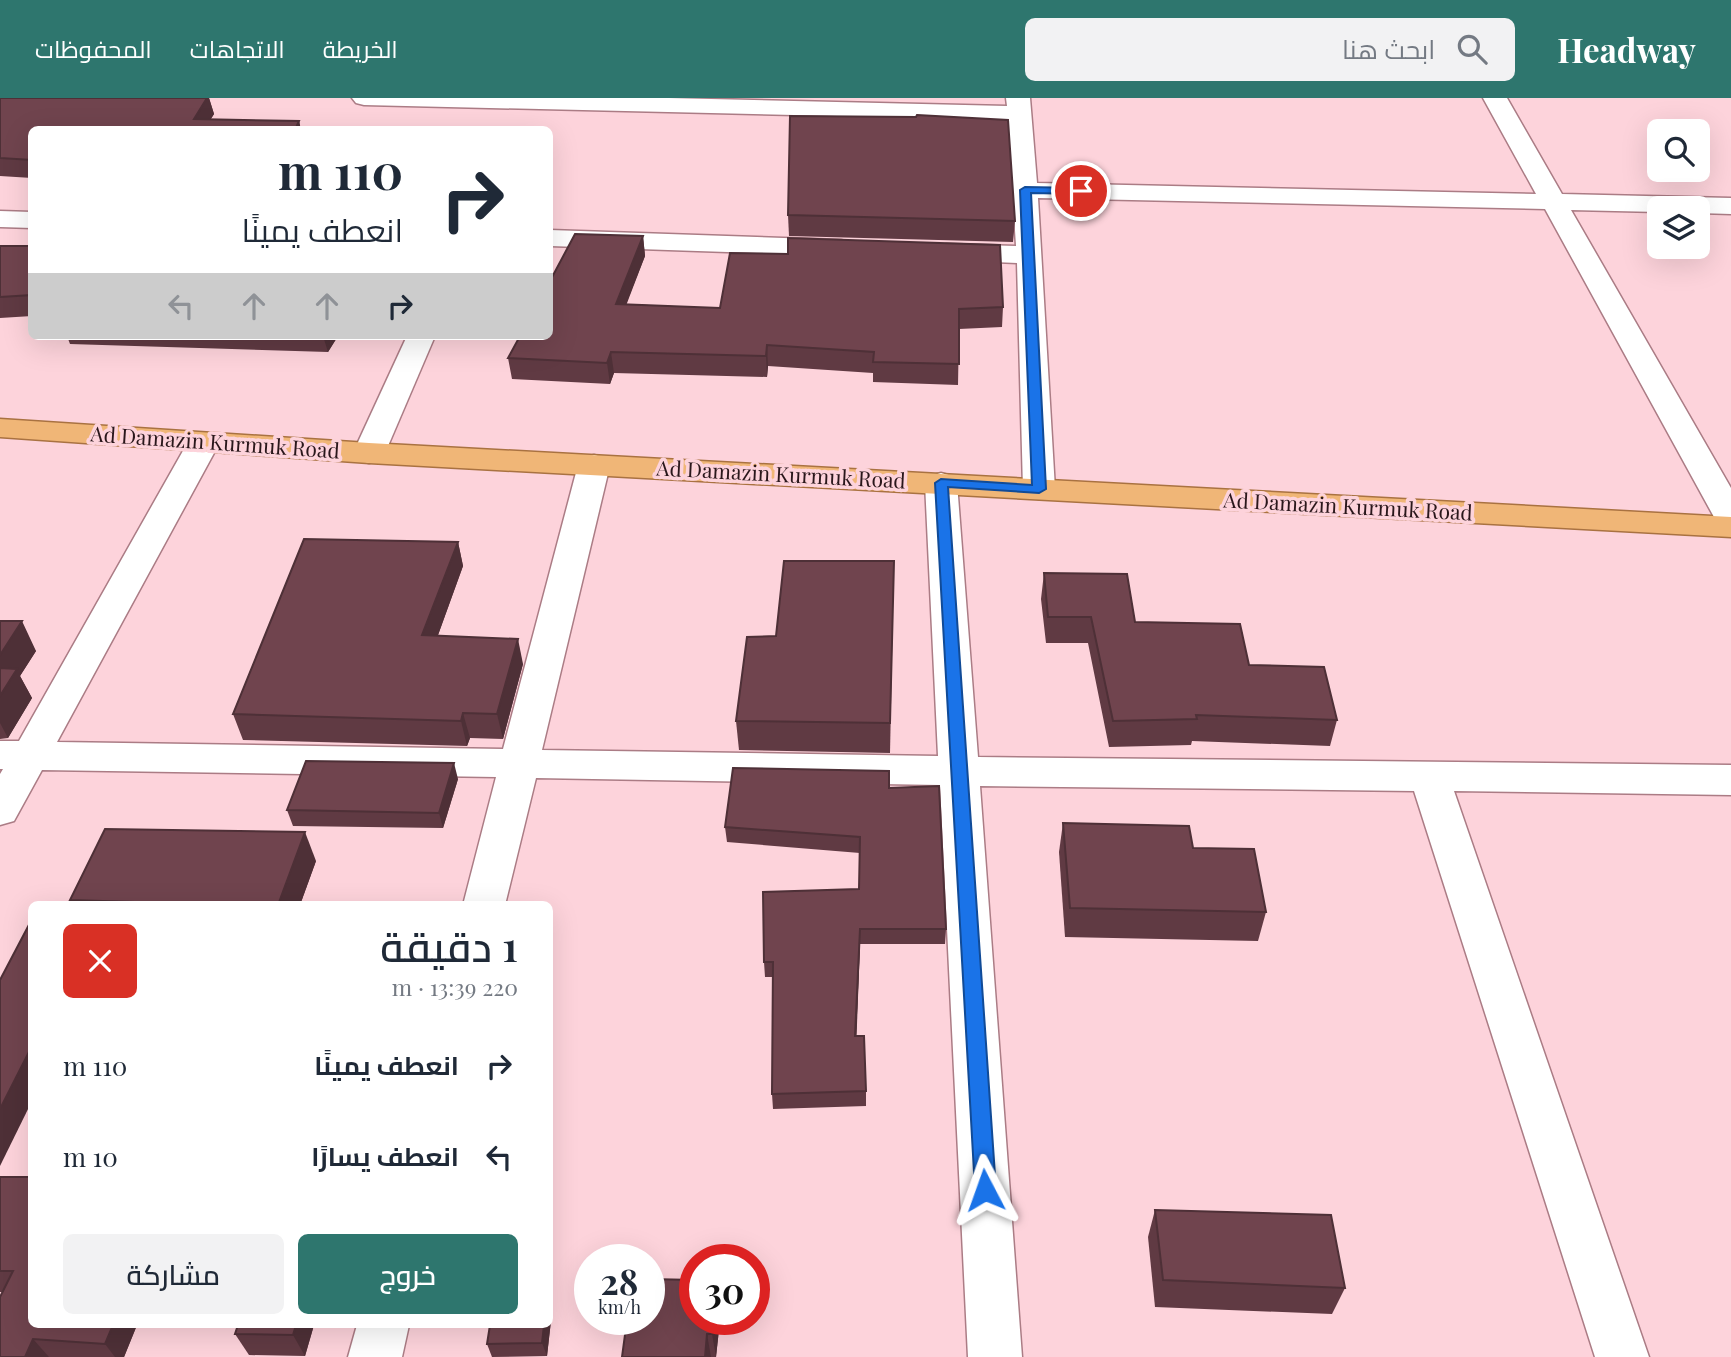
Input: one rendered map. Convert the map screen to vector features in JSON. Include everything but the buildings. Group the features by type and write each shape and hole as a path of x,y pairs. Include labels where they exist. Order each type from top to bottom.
{"highway":[{"name":"Ad Damazin Kurmuk Road","path":"0,428 369,453 1731,527"}],"street":[{"path":"364,98 532,107 1019,106 1030,255 1039,489"},
{"path":"1495,98 1731,517"},
{"path":"1025,190 1731,206"},
{"path":"0,219 28,220"},
{"path":"553,238 865,249"},
{"path":"920,251 1030,255"},
{"path":"369,453 419,340"},
{"path":"0,810 15,755 204,442"},
{"path":"485,901 517,764 594,465"},
{"path":"941,483 961,771 995,1357"},
{"path":"15,755 961,771 1731,780"},
{"path":"1429,777 1622,1357"},
{"path":"375,1357 382,1328"}],"route":[{"path":"985,1190 941,483 1039,489 1025,190 1081,191"}]}
